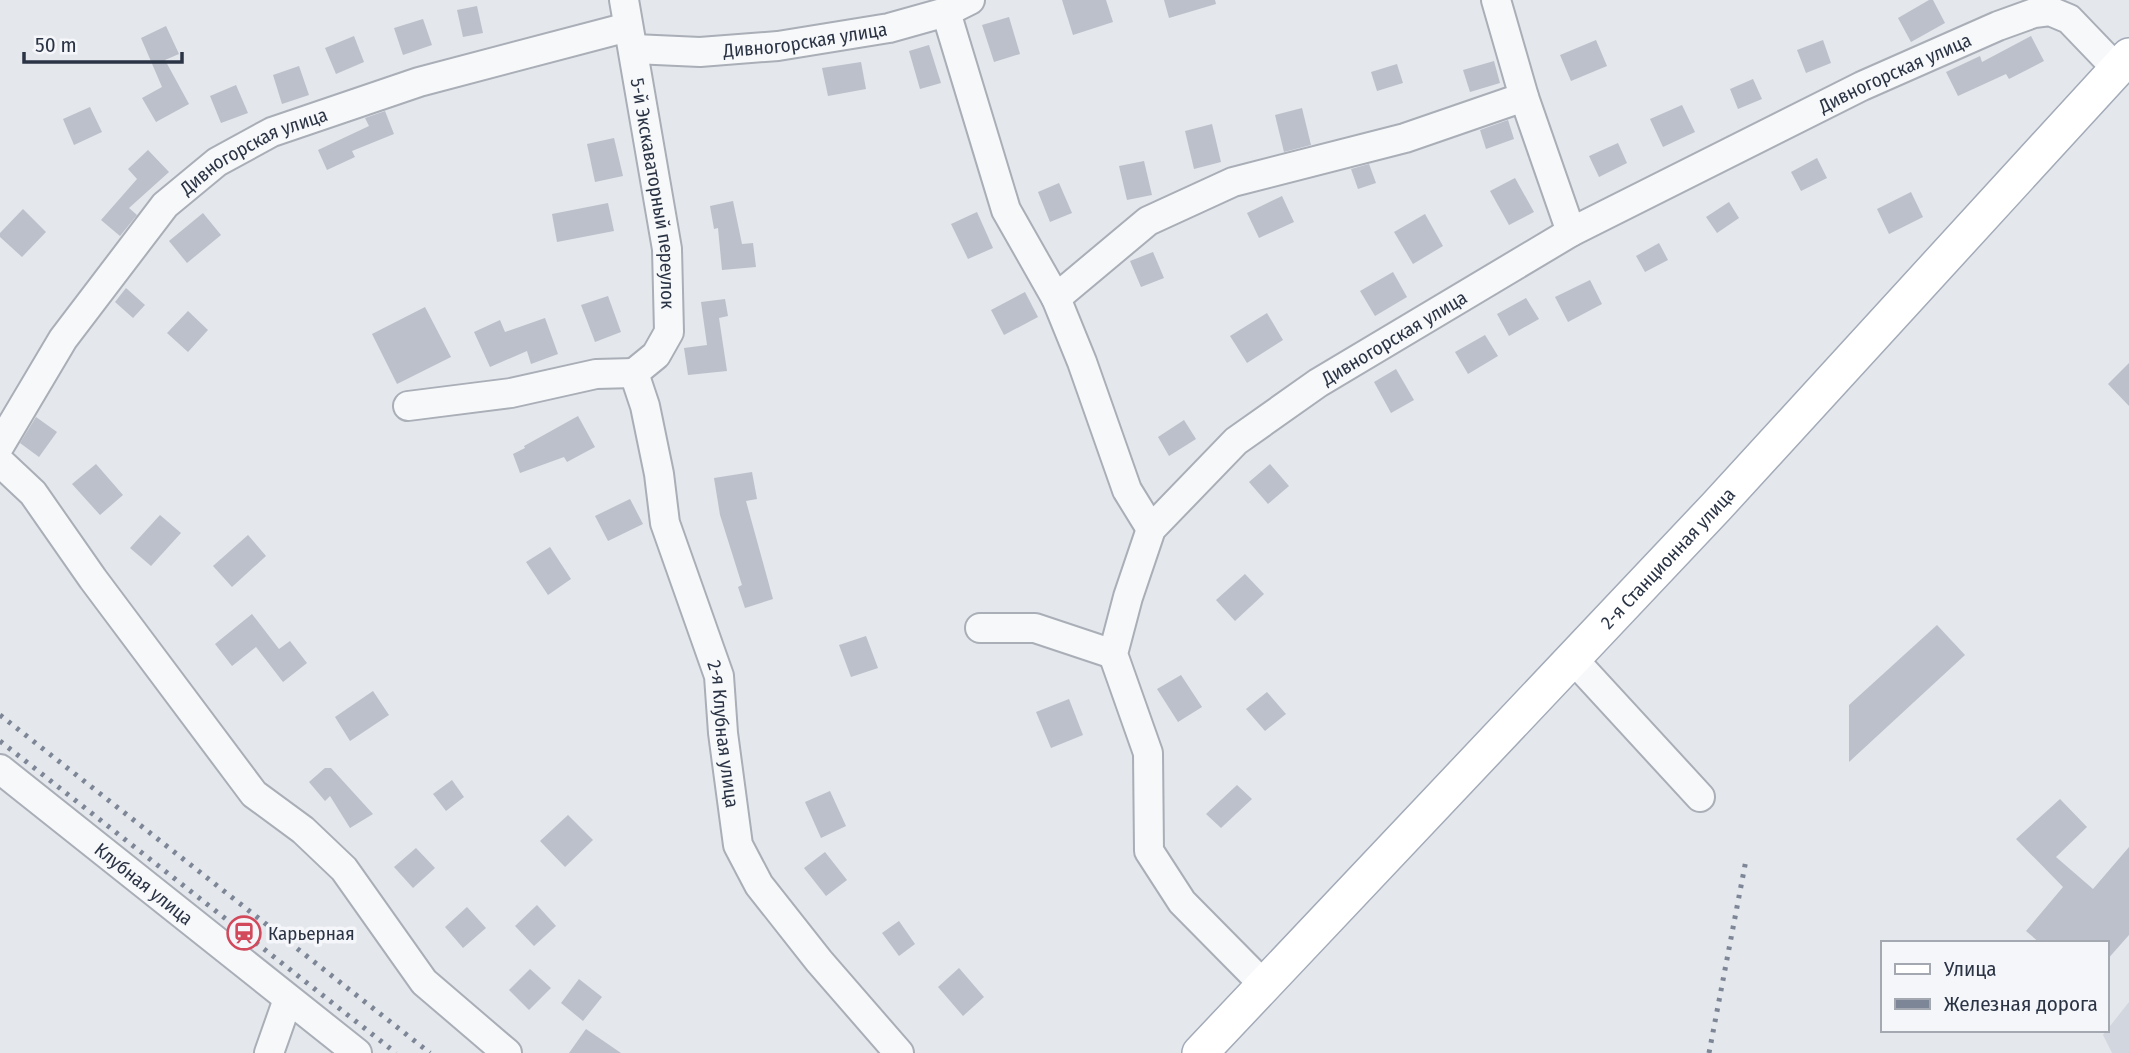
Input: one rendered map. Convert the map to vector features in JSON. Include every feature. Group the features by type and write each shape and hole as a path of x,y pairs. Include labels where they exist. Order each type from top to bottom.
{"main road":[{"name":"2-я Станционная улица","path":"1200,1053 1716,507 2123,63"}],"street":[{"path":"1496,0 1524,97 1571,232"},
{"path":"958,6 1006,209 1056,298 1082,362 1127,490 1151,529"},
{"name":"Дивногорская улица","path":"0,445 63,339 165,205 217,162 272,132 419,82 629,25 700,52 778,46 889,28 958,6"},
{"name":"Дивногорская улица","path":"1113,654 1128,597 1151,529 1236,441 1318,383 1571,232 1862,86 1953,44 2034,13 2050,11 2069,19 2123,63"},
{"name":"5-й Экскаваторный переулок","path":"629,25 667,249 668,332 656,355 634,373"},
{"path":"1056,298 1148,221 1234,183 1405,138 1524,97"},
{"path":"408,406 511,393 596,374 634,373"},
{"name":"2-я Клубная улица","path":"634,373 645,406 659,474 665,523 719,676 723,733 738,845 759,885 819,961 899,1053"},
{"path":"0,461 33,493 93,579 254,794 303,830 344,869 424,982 507,1053"},
{"path":"980,628 1035,628 1113,654 1148,753 1149,851 1182,902 1265,986"},
{"path":"1573,659 1700,797"},
{"name":"Клубная улица","path":"0,769 357,1053"},
{"path":"269,1053 288,999"}],"shaded area":[{"path":"2129,1002 2129,1053 2112,1053 2103,1035"}],"building":[{"path":"1062,0 1106,0 1113,22 1073,35"},
{"path":"1164,0 1215,0 1216,4 1169,18"},
{"path":"1933,0 1945,23 1911,42 1898,18"},
{"path":"477,6 483,33 463,37 457,10"},
{"path":"1009,17 1020,54 994,62 982,25"},
{"path":"423,19 432,45 403,55 394,28"},
{"path":"166,26 179,54 165,60 189,104 156,122 142,98 162,87 141,38"},
{"path":"354,36 364,62 336,74 325,48"},
{"path":"2031,36 2044,61 2009,79 2006,74 1958,96 1946,72 1980,56 1982,62"},
{"path":"1596,40 1607,66 1571,81 1560,55"},
{"path":"1823,40 1831,63 1806,73 1797,50"},
{"path":"929,45 941,83 920,89 909,51"},
{"path":"1494,61 1500,83 1470,92 1463,70"},
{"path":"861,62 866,89 828,96 822,68"},
{"path":"1397,64 1403,83 1377,91 1371,72"},
{"path":"299,66 309,95 282,104 273,75"},
{"path":"1753,79 1762,99 1738,109 1730,89"},
{"path":"236,85 248,113 221,123 210,96"},
{"path":"1682,105 1695,132 1663,147 1650,119"},
{"path":"90,107 102,132 74,145 63,119"},
{"path":"1302,108 1311,145 1284,152 1275,115"},
{"path":"385,111 394,134 352,151 355,157 327,170 318,150 369,126 365,118"},
{"path":"1508,120 1514,139 1486,149 1480,130"},
{"path":"1212,124 1221,162 1194,169 1185,131"},
{"path":"614,138 623,176 595,182 587,144"},
{"path":"1618,143 1627,163 1599,177 1589,156"},
{"path":"148,150 169,172 129,208 137,215 120,236 101,220 137,179 128,169"},
{"path":"1817,158 1827,178 1801,191 1791,172"},
{"path":"1144,161 1152,195 1127,200 1119,166"},
{"path":"1369,164 1376,183 1358,189 1351,169"},
{"path":"1515,178 1534,212 1509,225 1490,191"},
{"path":"1059,183 1072,213 1050,222 1038,192"},
{"path":"1911,192 1923,217 1889,234 1877,209"},
{"path":"1282,196 1294,222 1259,238 1247,213"},
{"path":"733,201 742,244 753,243 756,267 722,270 718,228 714,229 710,206"},
{"path":"1729,202 1739,218 1717,233 1706,217"},
{"path":"608,203 614,231 557,242 552,214"},
{"path":"23,209 46,232 22,257 0,237 0,233"},
{"path":"977,212 993,248 968,259 951,224"},
{"path":"203,213 221,235 187,263 169,241"},
{"path":"1425,214 1443,246 1413,264 1394,232"},
{"path":"1659,243 1668,260 1645,272 1636,256"},
{"path":"1153,252 1164,278 1141,287 1130,261"},
{"path":"1393,272 1407,297 1375,316 1360,291"},
{"path":"1590,280 1602,304 1568,322 1555,297"},
{"path":"126,288 145,305 133,318 115,302"},
{"path":"1025,292 1038,317 1004,335 991,310"},
{"path":"608,296 621,332 595,342 581,305"},
{"path":"1526,298 1539,319 1509,336 1497,314"},
{"path":"725,299 728,316 719,318 727,371 688,375 684,348 707,345 701,302"},
{"path":"425,307 451,357 397,384 372,334"},
{"path":"188,311 208,330 188,352 167,333"},
{"path":"1267,313 1283,340 1247,363 1230,336"},
{"path":"545,318 558,354 531,364 527,351 490,367 474,332 500,320 505,332"},
{"path":"1485,335 1498,356 1468,374 1455,352"},
{"path":"2129,363 2129,406 2108,384"},
{"path":"1396,369 1414,400 1391,413 1374,382"},
{"path":"578,416 595,447 567,462 564,457 520,473 513,454"},
{"path":"36,417 57,432 39,457 20,443"},
{"path":"1184,420 1196,439 1169,456 1158,437"},
{"path":"96,464 123,495 100,515 72,484"},
{"path":"1270,464 1289,486 1268,504 1249,482"},
{"path":"752,472 757,499 746,501 773,599 745,608 738,587 742,585 720,515 714,478"},
{"path":"630,499 643,524 608,541 595,516"},
{"path":"160,515 181,533 151,566 130,548"},
{"path":"248,535 266,556 232,587 213,566"},
{"path":"550,547 571,579 548,595 526,562"},
{"path":"1245,574 1264,594 1235,621 1216,600"},
{"path":"252,614 279,649 290,641 307,663 283,682 256,647 232,666 215,644"},
{"path":"1937,625 1965,655 1849,762 1849,705"},
{"path":"866,636 878,668 851,677 839,645"},
{"path":"1181,675 1202,707 1178,722 1157,689"},
{"path":"373,691 389,715 350,741 335,717"},
{"path":"1267,692 1286,714 1265,731 1246,709"},
{"path":"1069,699 1083,735 1051,748 1036,712"},
{"path":"325,768 331,768 373,814 350,828 330,796 325,801 309,782"},
{"path":"452,780 464,797 446,811 433,794"},
{"path":"1237,785 1252,799 1221,828 1206,814"},
{"path":"830,791 846,826 821,838 805,802"},
{"path":"2060,799 2087,827 2056,857 2093,889 2129,847 2129,935 2108,959 2108,941 2038,941 2026,931 2063,887 2016,839"},
{"path":"568,815 593,840 565,867 540,841"},
{"path":"416,848 435,868 413,888 394,867"},
{"path":"825,852 847,880 826,896 804,868"},
{"path":"537,905 556,926 534,946 515,926"},
{"path":"467,907 486,928 463,948 445,927"},
{"path":"899,921 915,944 899,956 882,933"},
{"path":"959,968 984,997 963,1016 938,987"},
{"path":"530,969 551,988 529,1010 509,990"},
{"path":"579,979 602,997 583,1021 561,1003"},
{"path":"586,1029 621,1053 569,1053"}],"railway":[{"path":"0,715 430,1053"},
{"path":"0,741 396,1053"},
{"path":"1709,1053 1746,860"}],"place":[{"name":"Карьерная","path":"244,933"}]}
